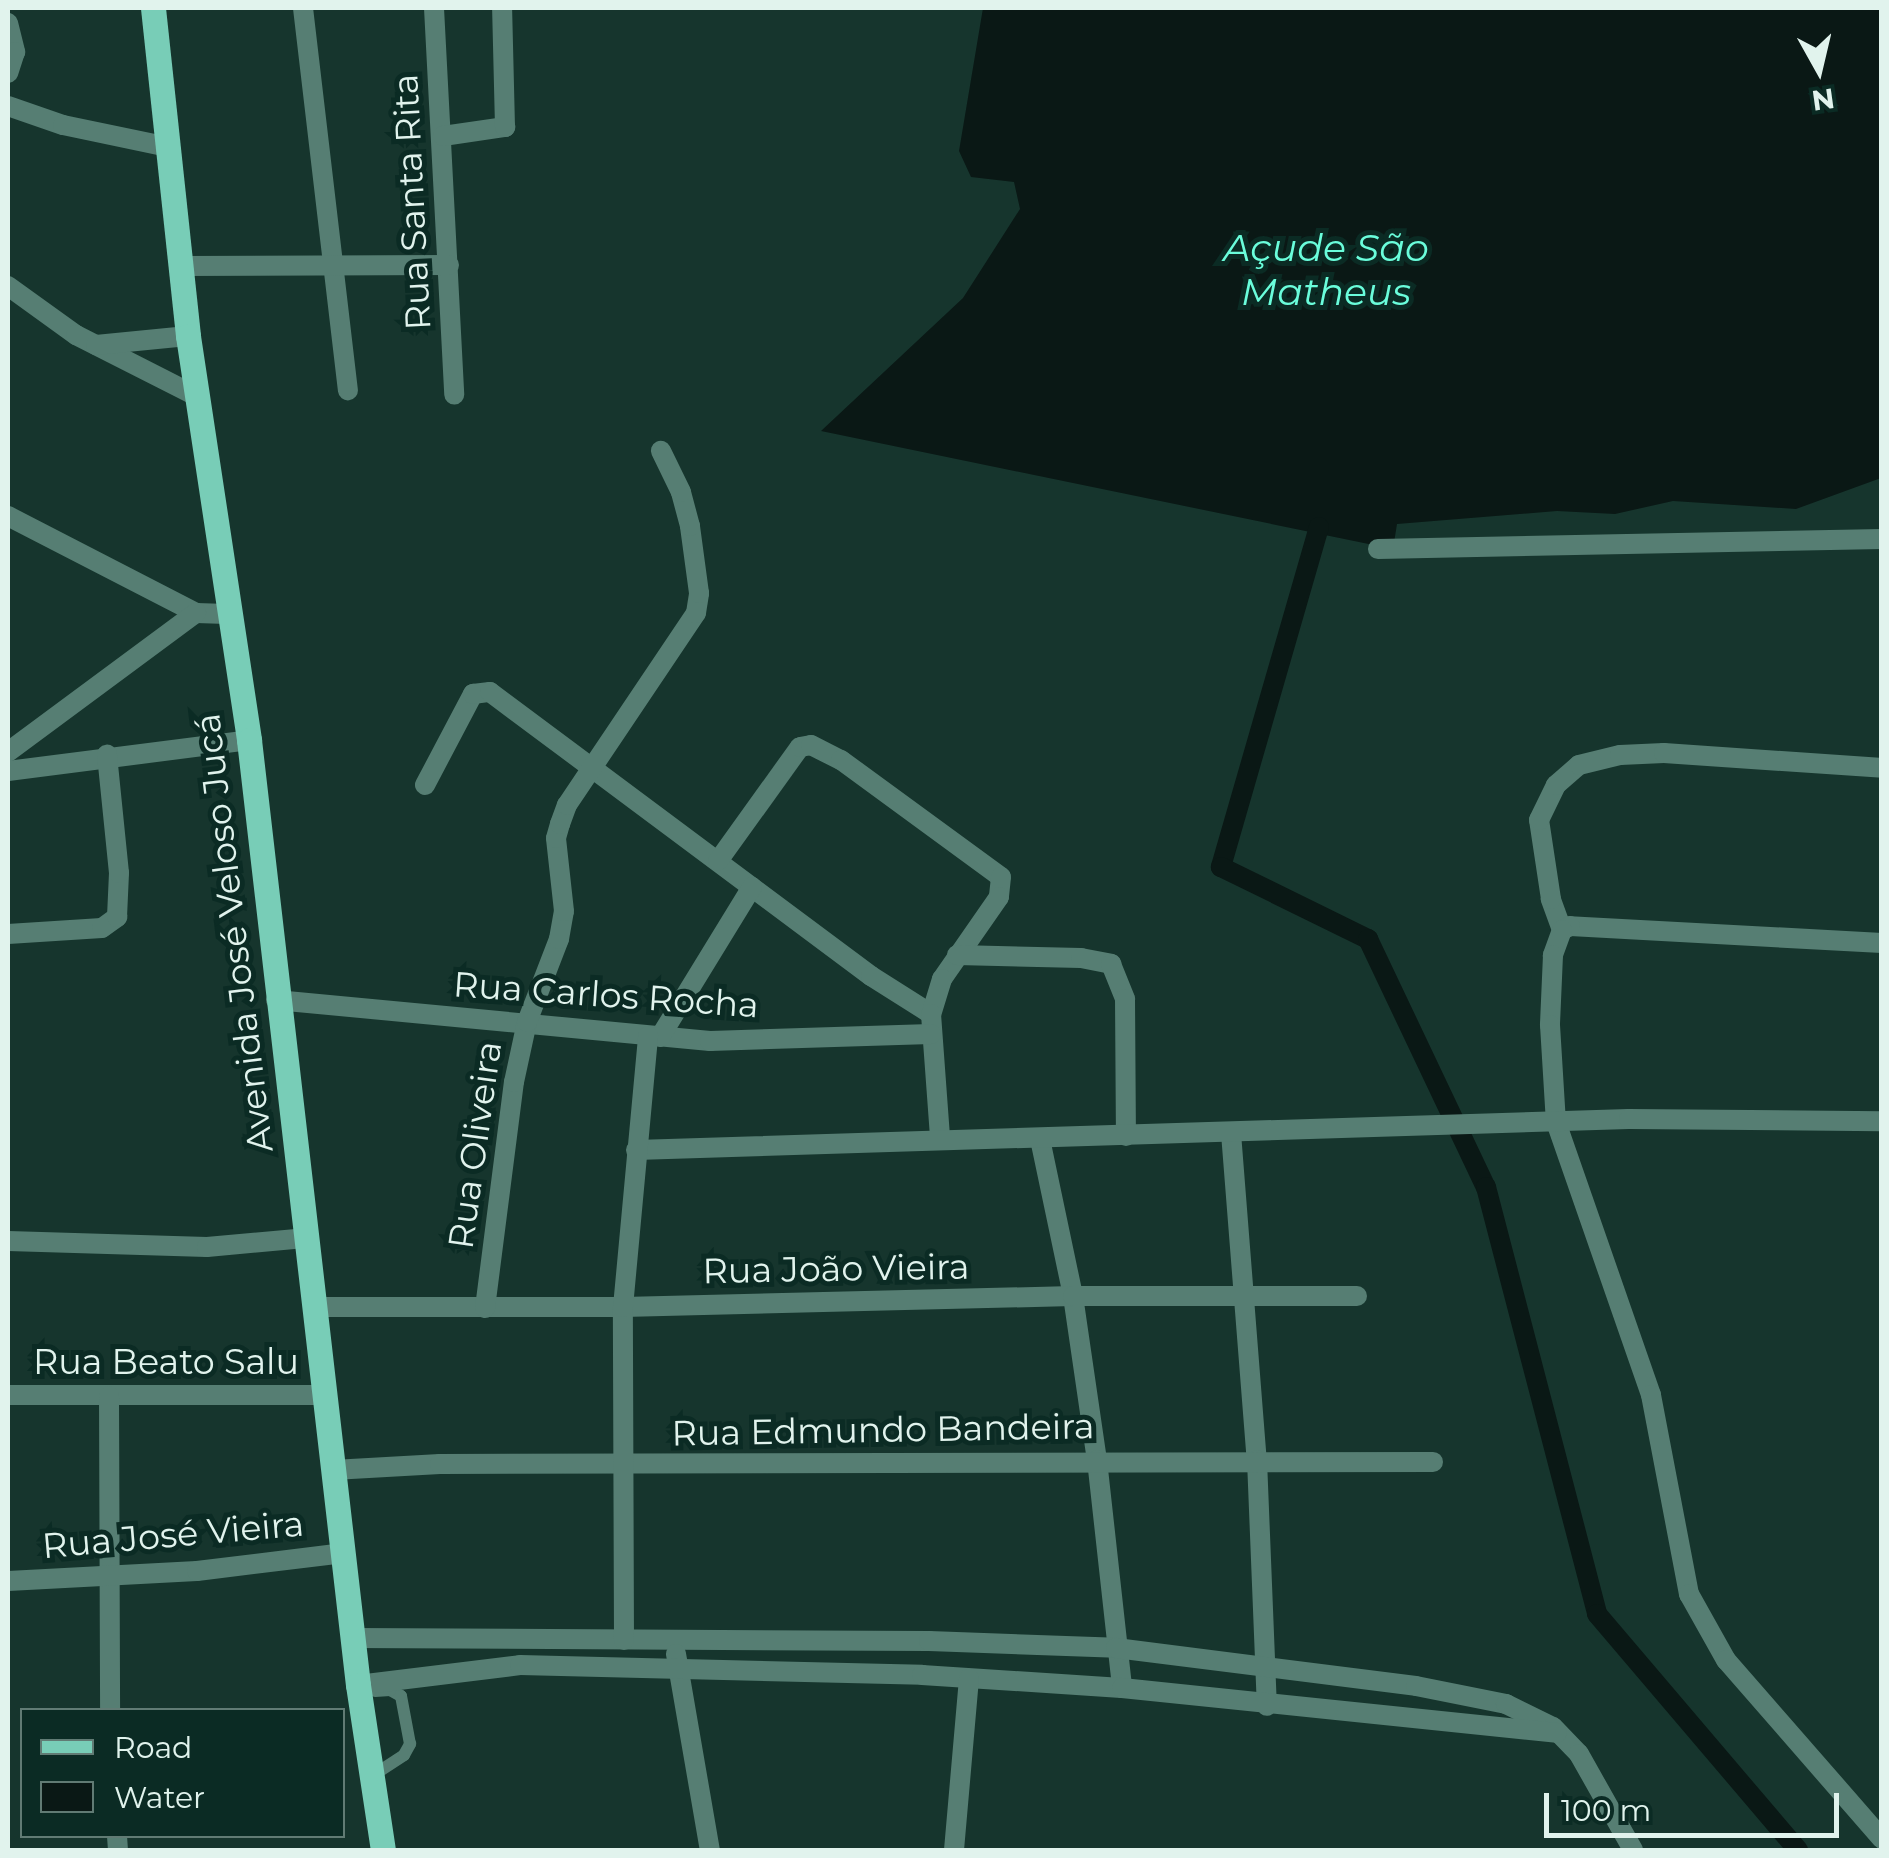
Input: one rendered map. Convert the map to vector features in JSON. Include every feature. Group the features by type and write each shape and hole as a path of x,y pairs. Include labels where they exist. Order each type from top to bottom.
{"main road":[{"name":"Avenida José Veloso Jucá","path":"153,8 188,336 249,740 276,1000 359,1689 383,1850"}],"street":[{"path":"303,8 348,390"},
{"name":"Rua Santa Rita","path":"434,8 454,394"},
{"path":"443,136 505,126 502,8"},
{"path":"8,23 15,52 8,73"},
{"path":"8,106 63,125 168,147"},
{"path":"182,266 449,265"},
{"path":"8,286 96,345 196,396"},
{"path":"96,345 188,336"},
{"name":"Rua Oliveira","path":"485,1308 514,1082 527,1022 558,939 564,911 556,838 560,824 592,768 696,613 697,565 690,526 681,492 661,451"},
{"path":"8,517 196,613 228,614"},
{"path":"1378,550 1882,539"},
{"path":"8,752 196,613"},
{"path":"425,785 468,702 484,690 718,861 931,1024"},
{"path":"8,771 107,755 249,740"},
{"path":"718,861 800,748 820,746 1001,877 999,897 942,979 931,1024 940,1138"},
{"path":"1882,768 1664,753 1620,755 1579,766 1556,785 1539,820 1547,882 1562,930 1553,955 1550,1010 1556,1122 1651,1395 1689,1594 1726,1660 1882,1838"},
{"path":"8,934 102,928 117,917 119,873 107,755"},
{"path":"624,1640 623,1307 636,1150 654,1037 752,887"},
{"path":"1562,930 1580,925 1882,942"},
{"path":"956,955 1082,958 1111,964 1125,1000 1126,1136"},
{"name":"Rua Carlos Rocha","path":"276,1000 710,1041 931,1024"},
{"path":"636,1150 1556,1122 1882,1122"},
{"path":"1231,1133 1258,1460 1267,1706"},
{"path":"1040,1139 1073,1296 1097,1460 1122,1688"},
{"path":"8,1241 208,1247 306,1238"},
{"name":"Rua João Vieira","path":"315,1307 623,1307 1073,1296 1358,1296"},
{"name":"Rua Beato Salu","path":"8,1395 324,1395"},
{"path":"109,1396 110,1708"},
{"name":"Rua Edmundo Bandeira","path":"334,1470 440,1464 1433,1462"},
{"name":"Rua José Vieira","path":"8,1581 196,1571 344,1553"},
{"path":"353,1638 929,1641 1116,1648 1264,1664 1506,1704 1536,1715 1580,1754 1633,1850"},
{"path":"675,1642 710,1850"},
{"path":"359,1689 520,1665 678,1667 1122,1688 1561,1734"},
{"path":"954,1850 969,1678"}],"lane":[{"path":"359,1689 390,1690 401,1696 409,1732 404,1755 372,1776"}],"water":[{"name":"Açude São Matheus","path":"983,8 1881,8 1881,478 1796,509 1673,501 1615,514 1557,511 1397,524 1393,549 821,431 963,298 1020,209 1014,182 971,177 959,151"}],"waterway":[{"path":"1319,527 1221,867 1368,939 1486,1187 1597,1614 1798,1850"}]}
